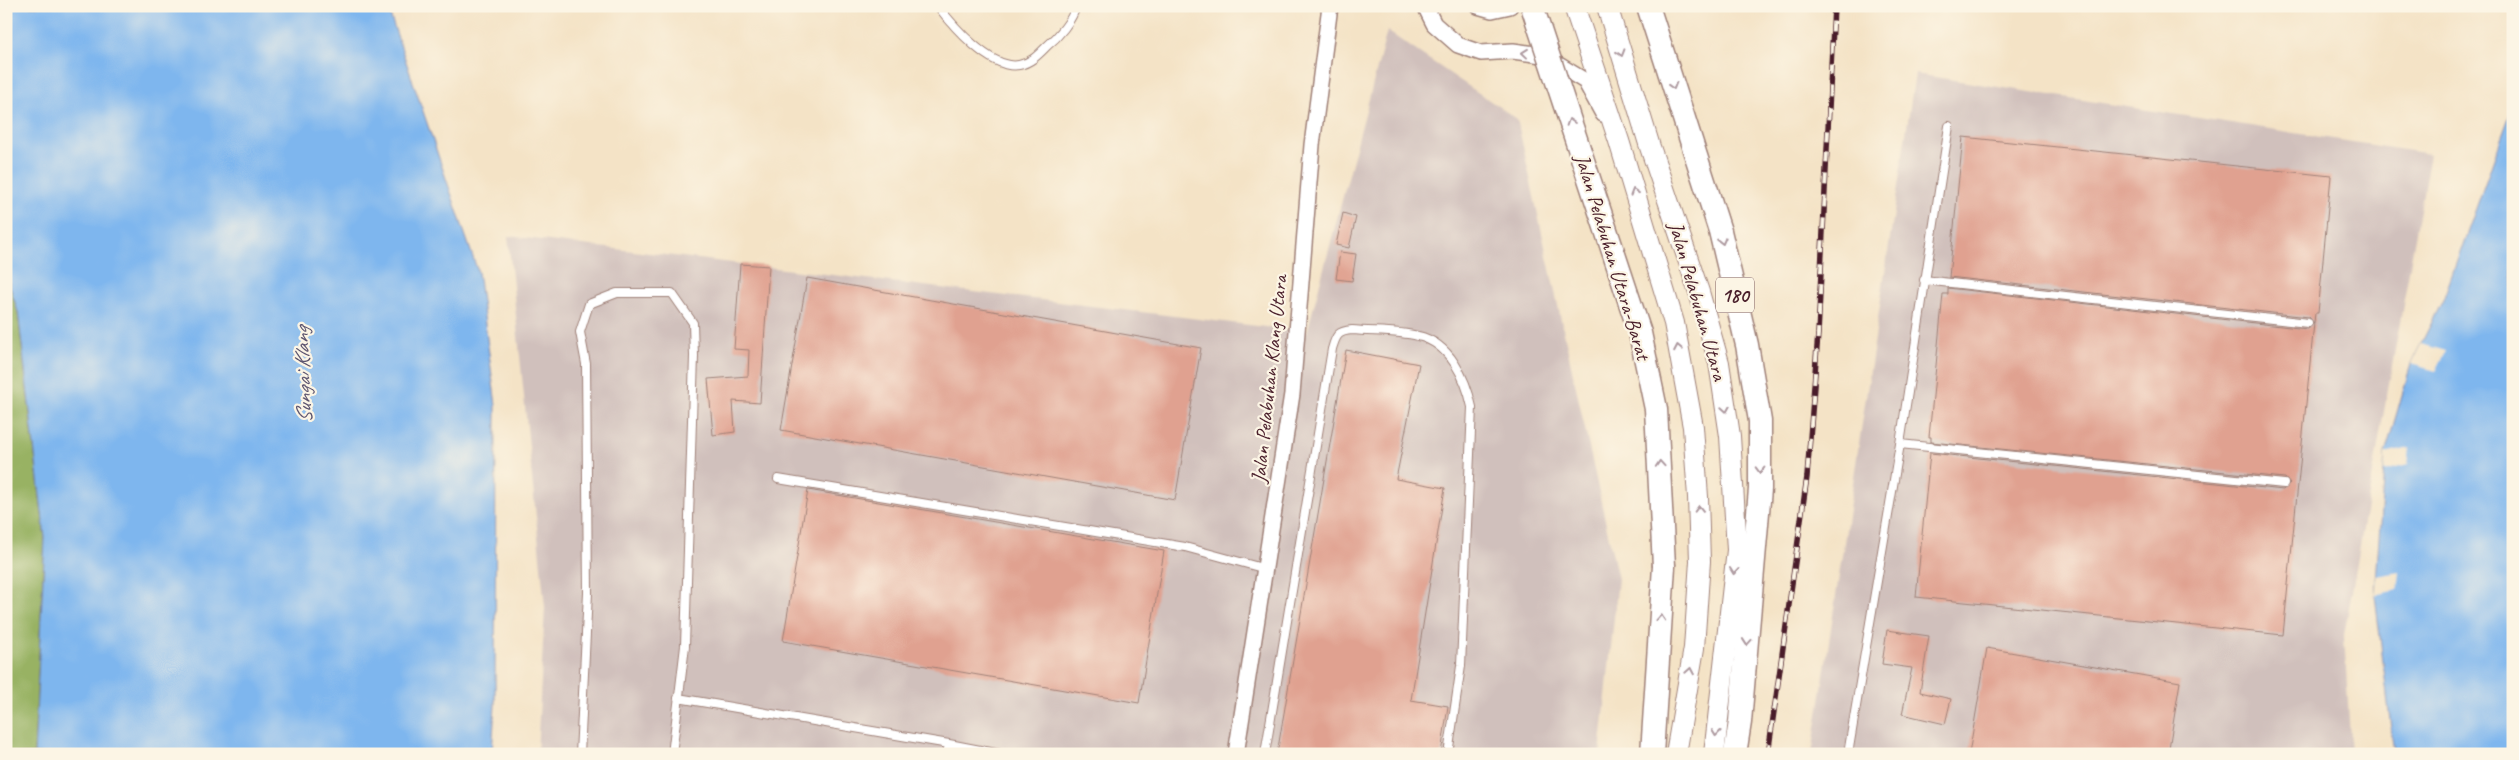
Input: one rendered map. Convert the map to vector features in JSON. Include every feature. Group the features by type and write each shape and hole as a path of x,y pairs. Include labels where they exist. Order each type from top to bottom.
{"main road":[{"name":"Jalan Pelabuhan Utara-Barat","path":"1532,6 1640,333 1656,409 1664,566 1652,754"},
{"name":"Jalan Pelabuhan Utara","path":"1574,6 1619,141 1674,324 1693,427 1700,561 1694,648 1676,754"},
{"name":"Jalan Pelabuhan Utara","path":"1606,6 1650,147 1700,292 1719,363 1730,436 1736,550 1714,754"},
{"name":"180","path":"1648,6 1720,231 1749,354 1760,421 1760,489 1740,722 1735,754"}],"street":[{"name":"Jalan Pelabuhan Klang Utara","path":"1236,754 1292,394 1312,145 1330,6"},
{"path":"1425,6 1434,24 1458,45 1480,53 1512,51 1542,54 1585,81 1619,141"},
{"path":"1478,6 1492,10 1506,9 1510,6"}],"lane":[{"path":"938,6 951,23 989,58 1018,66 1033,60 1057,38 1076,6"},
{"path":"1848,754 1900,444 1924,280 1950,126"},
{"path":"1924,280 2308,323"},
{"path":"580,754 588,593 586,364 580,332 589,304 617,293 672,293 693,323 694,356 684,646 672,754"},
{"path":"1265,754 1332,349 1336,336 1341,331 1352,330 1419,336 1434,342 1460,370 1472,407 1461,666 1448,754"},
{"path":"1900,444 2284,484"},
{"path":"778,479 1185,547 1266,570"},
{"path":"678,698 1001,754"},
{"path":"948,754 949,744"}],"shaded area":[{"path":"1387,31 1517,119 1618,579 1600,754 537,754 545,607 508,236 1307,332"},
{"path":"1915,74 2430,154 2344,635 2351,754 1812,754"}],"green space":[{"path":"6,274 18,312 45,538 34,754 6,754"}],"water":[{"name":"Sungai Klang","path":"6,6 387,6 478,272 496,405 495,705 492,754 34,754 45,538 18,312 6,274"},
{"path":"2513,106 2513,754 2394,754 2375,595 2385,454 2411,364 2443,300"}],"pier":[{"path":"2421,344 2446,351 2436,371 2411,364"},
{"path":"2410,448 2408,465 2384,471 2385,454"},
{"path":"2400,572 2398,590 2375,595 2377,576"}],"building":[{"path":"1963,137 2331,176 2318,313 2315,313 2283,635 1916,597 1930,453 2283,490 2290,484 2285,478 1931,442 1931,437 1929,437 1943,294 1948,294 1948,288 2307,329 2314,323 2309,317 1949,277"},
{"path":"1343,213 1356,217 1349,248 1336,245"},
{"path":"1340,252 1356,254 1352,281 1336,279"},
{"path":"740,264 769,266 760,403 733,401 735,432 713,435 708,379 748,376 749,350 734,349"},
{"path":"807,278 1201,348 1175,500 781,430"},
{"path":"1346,350 1419,364 1396,479 1445,488 1411,700 1448,706 1441,754 1277,754"},
{"path":"808,490 1164,551 1139,703 783,641"},
{"path":"1887,630 1929,636 1920,692 1951,699 1945,724 1902,714 1912,668 1882,664"},
{"path":"1987,648 2180,682 2168,754 1969,754"}],"railway":[{"path":"1768,754 1807,477 1818,334 1834,6"}]}
